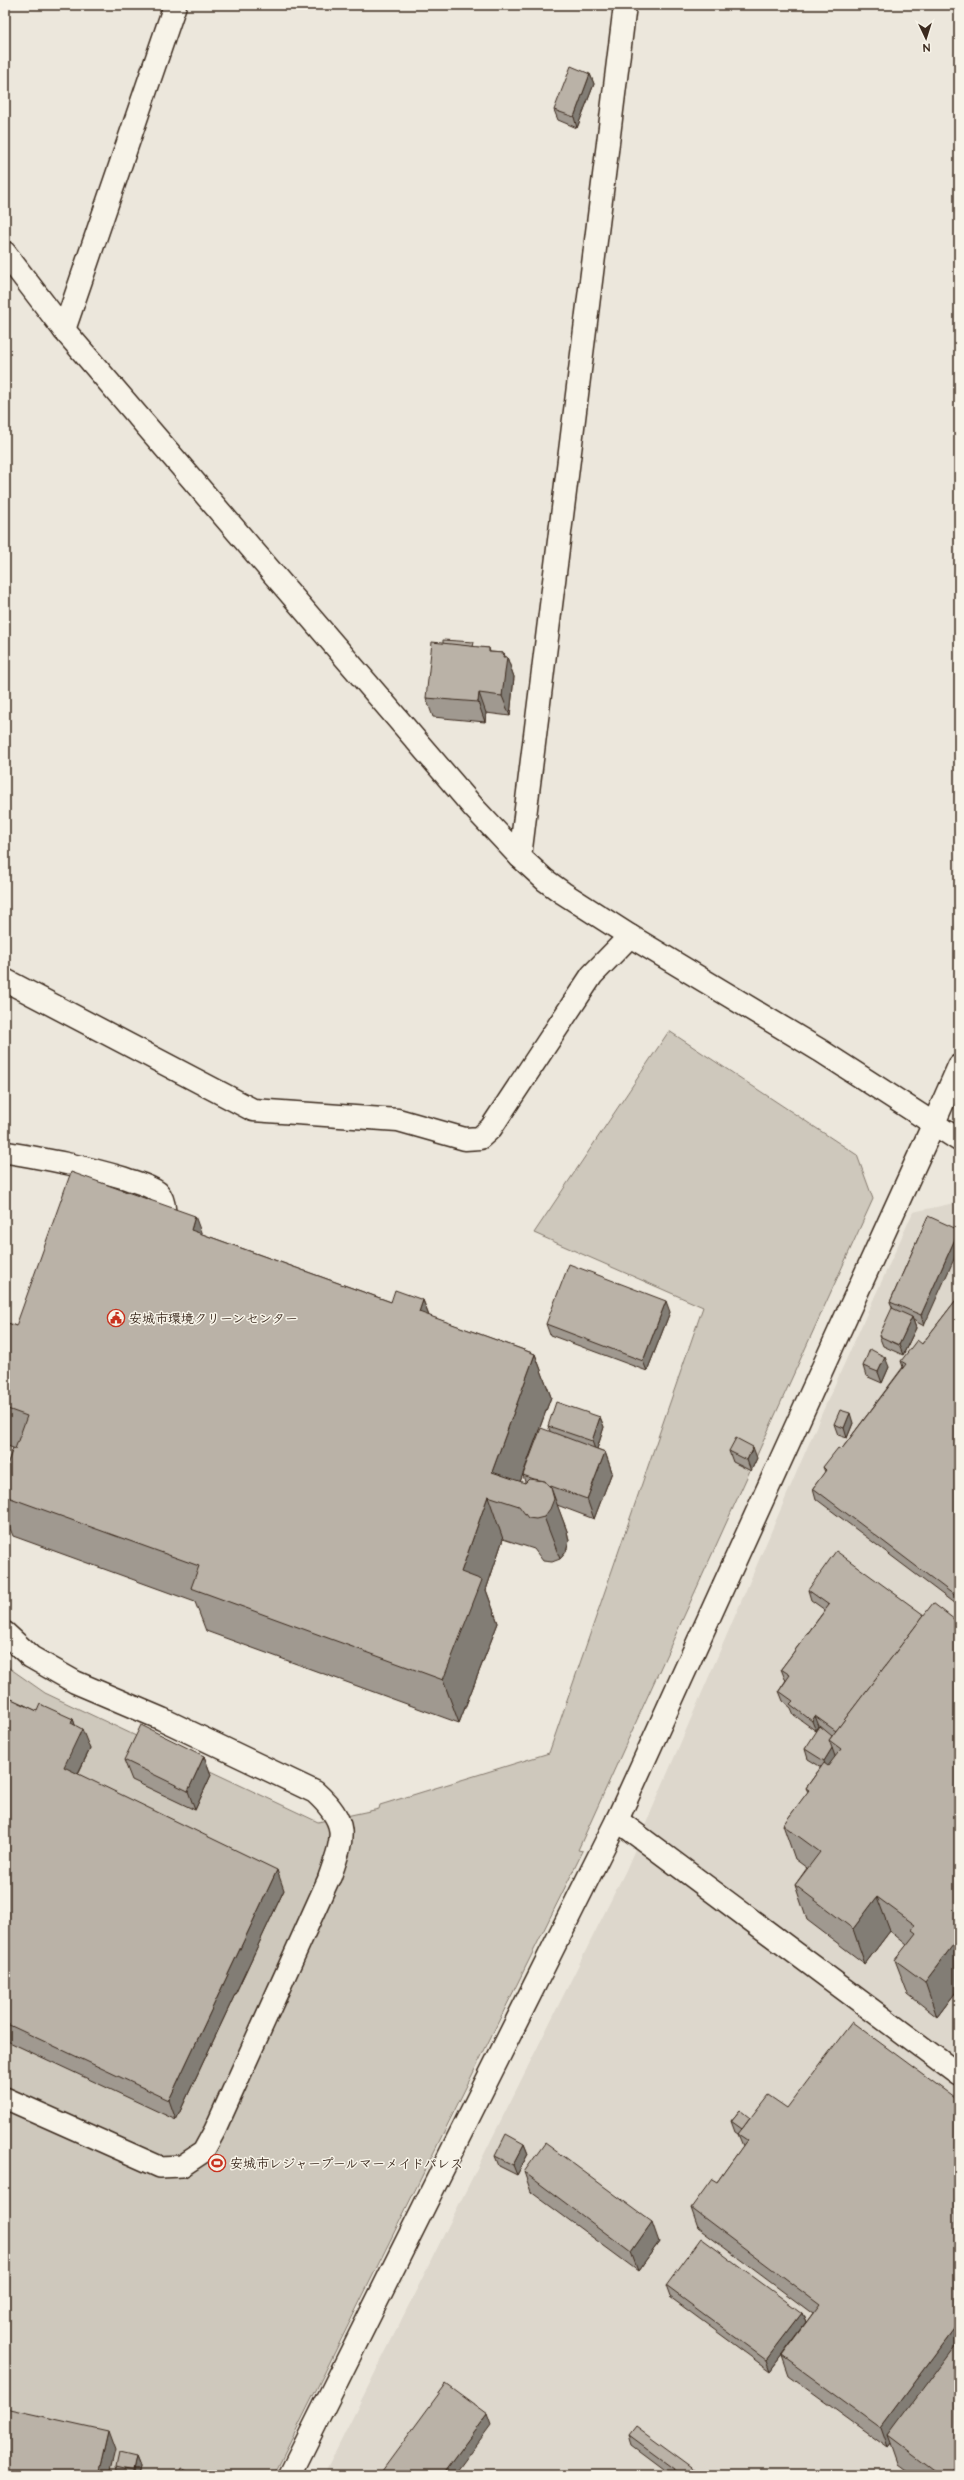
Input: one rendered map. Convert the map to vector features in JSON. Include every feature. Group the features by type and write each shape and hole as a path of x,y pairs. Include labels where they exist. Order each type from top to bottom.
{"street":[{"path":"64,330 175,5"},
{"path":"520,857 625,5"},
{"path":"5,253 64,330 475,809 520,857 545,880 630,936 821,1051 959,1140"},
{"path":"5,980 253,1110 398,1120 465,1138 480,1138 491,1128 592,975 630,936"},
{"path":"290,2475 617,1820 959,1066"},
{"path":"5,1633 31,1657 75,1682 162,1719 316,1792 332,1808 341,1825 341,1844 330,1876"},
{"path":"617,1820 959,2075"}],"lane":[{"path":"5,1152 85,1166 141,1183 158,1192 164,1205 166,1224 161,1241"},
{"path":"5,2098 160,2167 182,2166 203,2152 215,2130 330,1876"}],"shaded area":[{"name":"安城市レジャープールマーメイドパレス","path":"669,1031 857,1155 873,1199 578,1850 583,1851 274,2475 5,2475 5,1665 45,1693 318,1822 379,1809 380,1805 549,1753 703,1307 534,1233"},
{"path":"959,1202 959,2475 324,2475 626,1870 822,1413 913,1212"}],"building":[{"path":"571,66 590,74 574,117 554,110"},
{"path":"443,640 474,642 473,647 443,644"},
{"path":"432,642 489,648 489,652 504,653 503,657 507,657 502,696 479,693 478,702 426,698"},
{"path":"71,1172 195,1216 191,1230 391,1302 395,1290 423,1300 419,1312 535,1354 492,1472 525,1483 529,1479 545,1481 551,1488 554,1499 550,1509 544,1517 536,1519 528,1518 519,1506 488,1496 461,1572 482,1580 443,1680 191,1588 199,1566 5,1496 5,1471 27,1416 5,1408 5,1322 16,1326"},
{"path":"928,1216 959,1230 921,1315 890,1302"},
{"path":"569,1264 666,1301 643,1361 546,1324"},
{"path":"959,1296 958,1598 813,1488 826,1470 823,1467 838,1448 841,1450 906,1364 901,1361 917,1340 922,1344"},
{"path":"892,1308 912,1317 899,1345 879,1336"},
{"path":"870,1349 885,1357 878,1372 863,1366"},
{"path":"556,1402 600,1417 592,1441 548,1426"},
{"path":"840,1410 850,1413 844,1428 834,1424"},
{"path":"541,1428 605,1452 587,1499 548,1485 545,1481 523,1475"},
{"path":"736,1438 753,1447 747,1460 729,1451"},
{"path":"836,1551 924,1615 836,1731 815,1716 812,1721 790,1704 793,1701 779,1691 790,1675 781,1669 829,1605 808,1590"},
{"path":"933,1603 959,1623 959,1937 925,1982 895,1960 916,1933 912,1930 915,1925 877,1897 853,1929 795,1885 820,1852 783,1825 809,1790 806,1788 824,1763 828,1766 841,1749 829,1740"},
{"path":"5,1696 37,1711 40,1704 73,1719 71,1723 82,1729 64,1767 277,1870 169,2100 5,2023"},
{"path":"141,1725 204,1756 188,1791 124,1760"},
{"path":"820,1726 832,1736 829,1740 832,1748 824,1761 805,1749"},
{"path":"852,2022 959,2101 959,2323 881,2428 782,2356 820,2305 691,2208 712,2179 717,2182 747,2140 738,2134 768,2095 787,2108"},
{"path":"740,2110 750,2118 742,2129 731,2121"},
{"path":"506,2134 524,2144 513,2165 495,2156"},
{"path":"545,2143 652,2222 631,2252 524,2172"},
{"path":"701,2238 802,2313 766,2360 666,2286"},
{"path":"959,2341 959,2475 940,2475 888,2436"},
{"path":"446,2384 487,2414 442,2475 379,2475"},
{"path":"5,2408 108,2431 98,2475 5,2475"},
{"path":"636,2426 703,2475 683,2475 629,2435"},
{"path":"119,2453 136,2457 133,2471 116,2467"},
{"path":"181,2468 195,2475 178,2475"}],"place":[{"name":"安城市環境クリーンセンター","path":"116,1318"},
{"name":"安城市レジャープールマーメイドパレス","path":"217,2163"}]}
